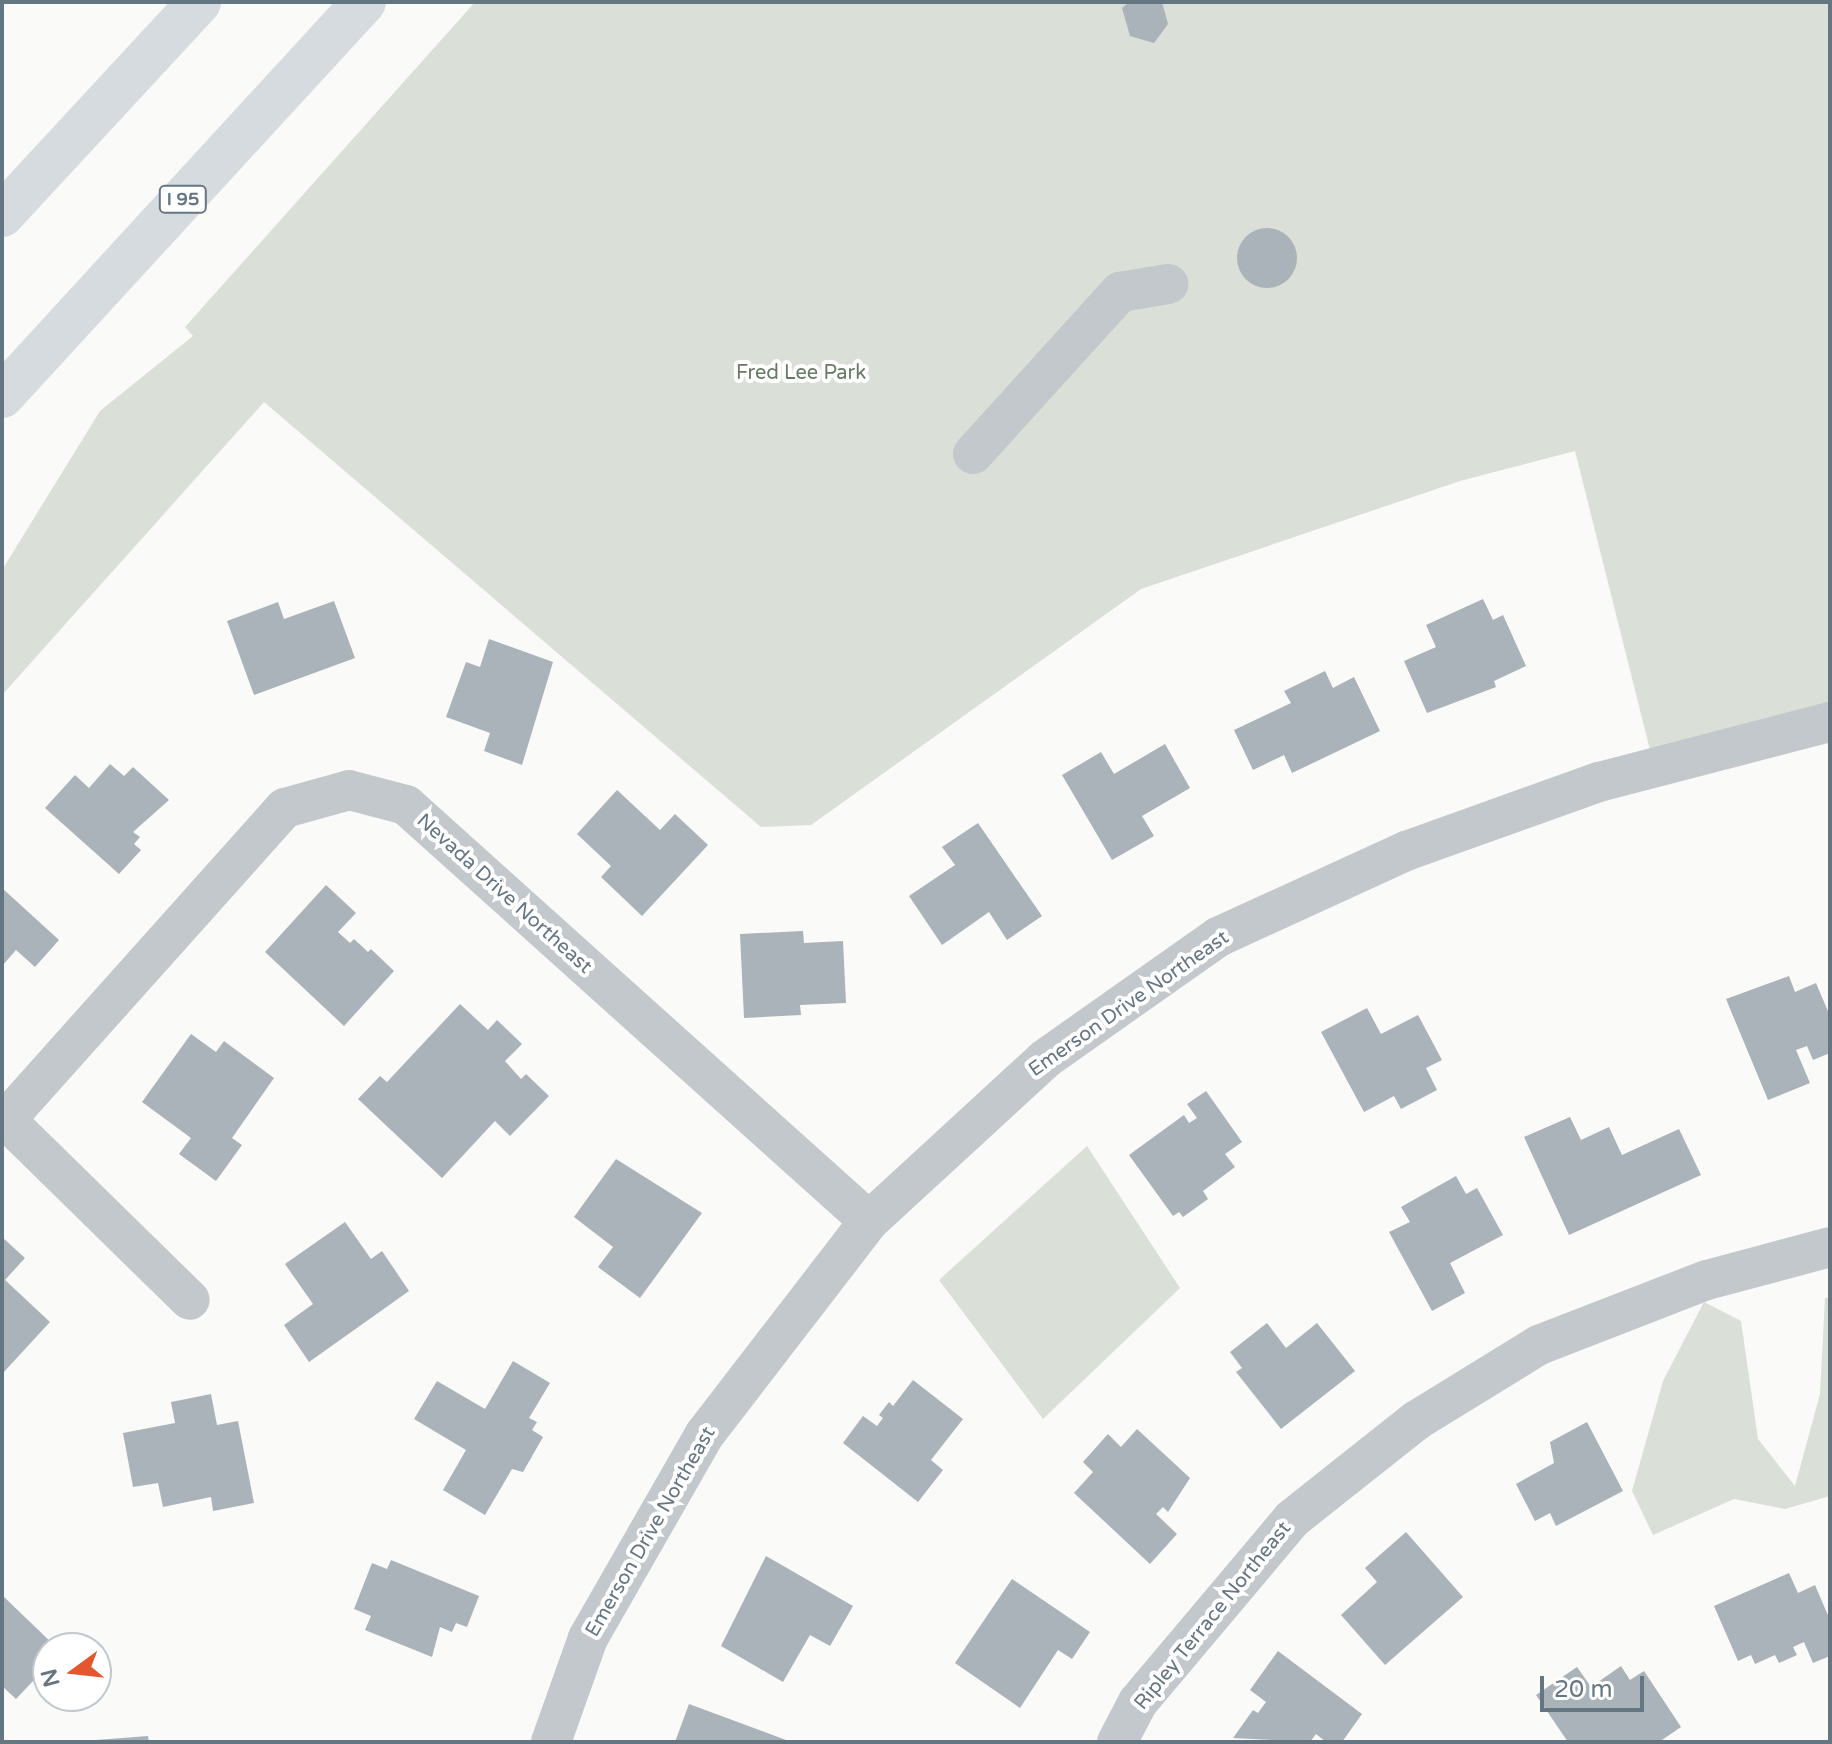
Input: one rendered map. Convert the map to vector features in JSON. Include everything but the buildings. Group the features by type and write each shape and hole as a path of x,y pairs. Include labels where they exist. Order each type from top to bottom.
{"highway":[{"path":"2,215 199,2"},
{"name":"I 95","path":"2,396 364,2"}],"street":[{"path":"973,454 1120,292 1168,284"},
{"name":"Emerson Drive Northeast","path":"551,1742 588,1638 705,1434 869,1221 1045,1059 1218,937 1406,851 1599,782 1830,722"},
{"name":"Nevada Drive Northeast","path":"4,1122 285,808 349,790 406,805 869,1221"},
{"path":"4,1122 190,1300"},
{"name":"Ripley Terrace Northeast","path":"1117,1742 1138,1702 1292,1519 1417,1420 1539,1345 1707,1280 1830,1247"}],"green space":[{"name":"Fred Lee Park","path":"475,2 1830,2 1830,722 1653,762 1575,451 1460,481 1141,589 811,825 761,827 264,402 2,695 2,570 100,411 193,336 185,327"},
{"path":"1087,1146 1180,1288 1043,1419 939,1280"},
{"path":"1830,1297 1830,1496 1785,1509 1734,1499 1653,1535 1632,1491 1663,1381 1704,1302 1741,1321 1758,1439 1795,1486 1820,1394 1825,1298"}]}
